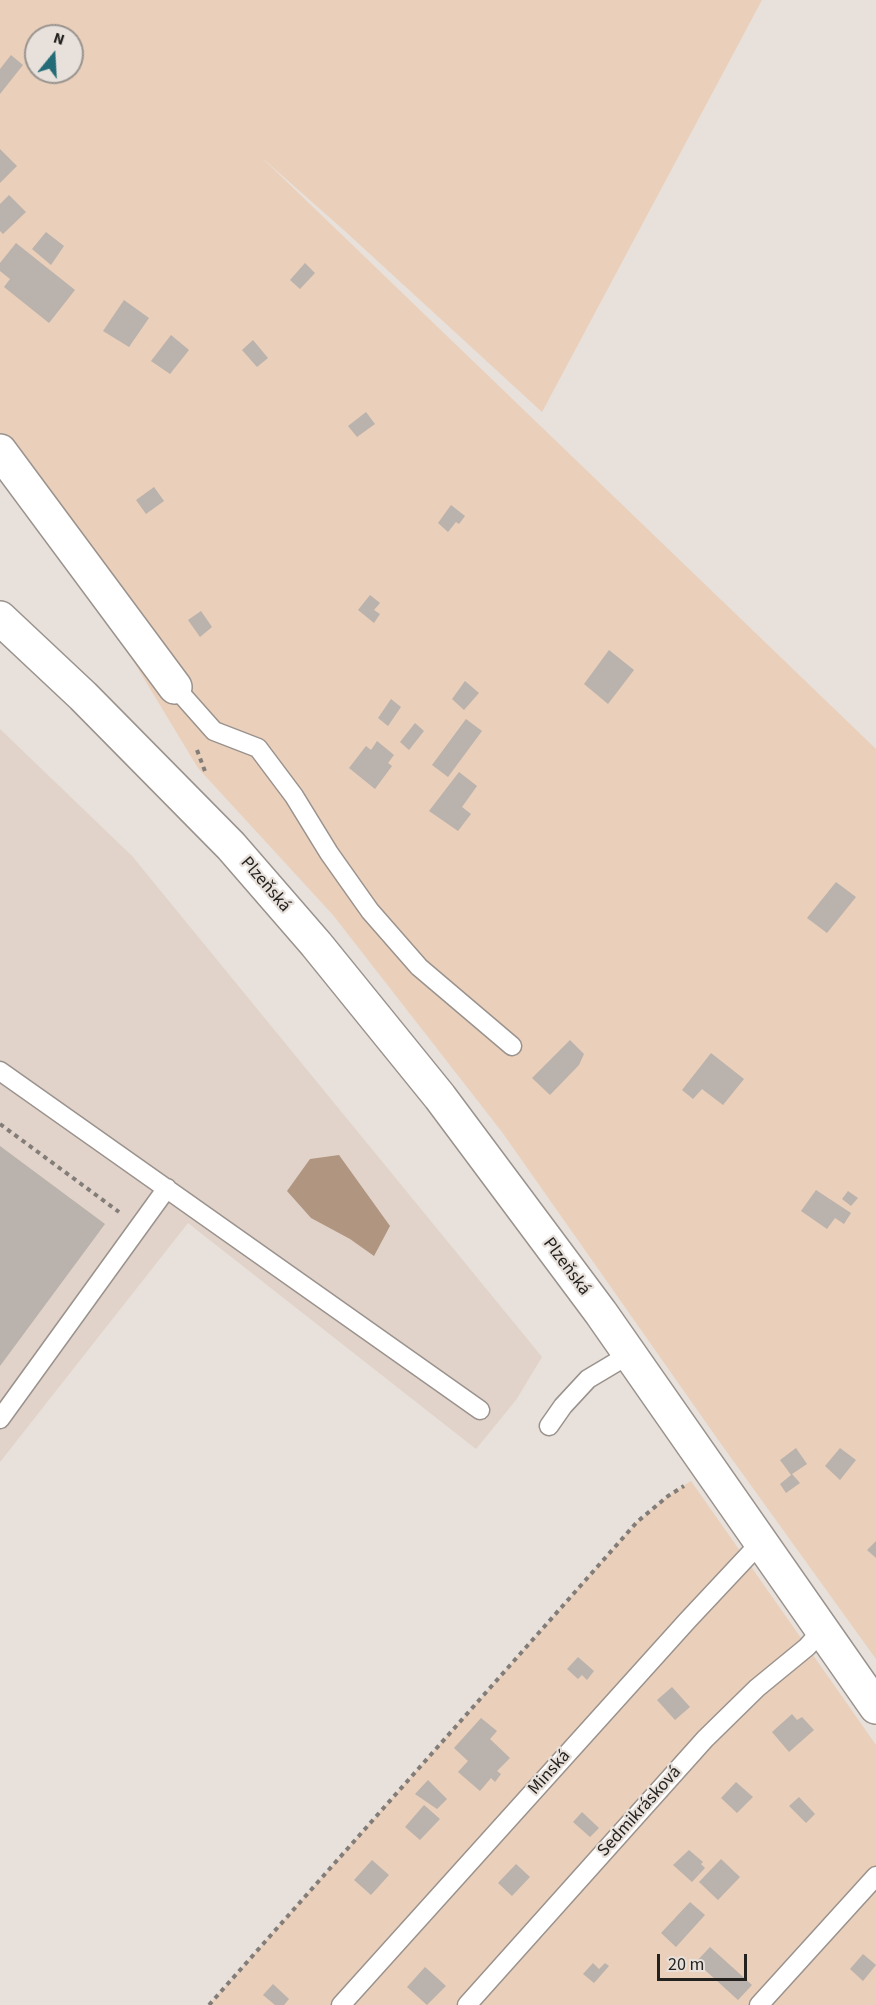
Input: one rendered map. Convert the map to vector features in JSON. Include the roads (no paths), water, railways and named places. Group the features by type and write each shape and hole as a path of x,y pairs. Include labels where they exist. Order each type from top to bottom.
{"main road":[{"path":"0,451 175,687"},
{"name":"Plzeňská","path":"0,618 83,696 231,846 316,944 440,1097 602,1313 876,1707"}],"lane":[{"path":"175,687 214,732 258,748 294,796 329,854 370,911 419,967 512,1046"},
{"path":"0,1071 480,1410"},
{"path":"0,1419 167,1188"},
{"path":"549,1426 563,1406 588,1379 630,1354"},
{"name":"Minská","path":"340,2005 761,1542"},
{"name":"Sedmikrásková","path":"467,2005 705,1739 757,1688 807,1647 822,1630"},
{"path":"759,2005 876,1876"}]}
